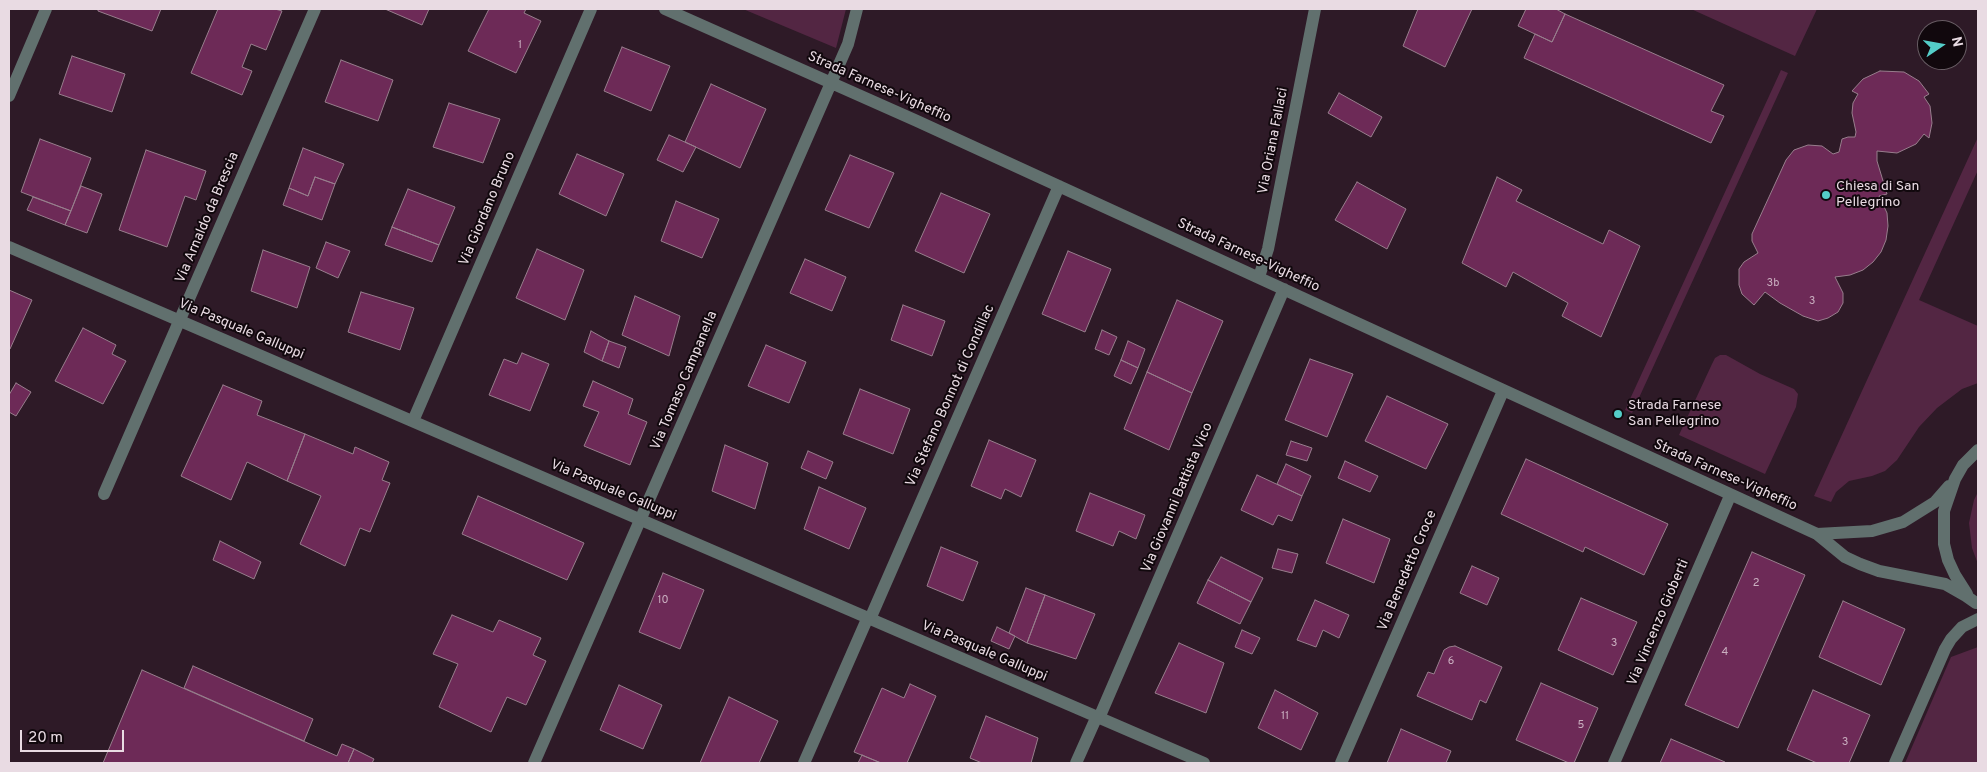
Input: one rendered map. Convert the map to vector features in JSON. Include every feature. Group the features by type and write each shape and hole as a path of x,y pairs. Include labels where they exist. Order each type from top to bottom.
{"street":[{"path":"9,96 46,9"},
{"name":"Via Arnaldo da Brescia","path":"104,494 315,9"},
{"name":"Via Giordano Bruno","path":"413,421 591,9"},
{"name":"Strada Farnese-Vigheffio","path":"665,9 831,82 1730,496 1817,534 1845,557 1860,564 1880,571 1945,584 1977,604"},
{"name":"Via Tomaso Campanella","path":"534,763 642,520 848,44 857,9"},
{"name":"Via Oriana Fallaci","path":"1259,278 1266,255 1315,9"},
{"name":"Via Stefano Bonnot di Condillac","path":"804,763 1059,186"},
{"name":"Via Pasquale Galluppi","path":"9,247 1204,763"},
{"name":"Via Giovanni Battista Vico","path":"1076,763 1098,717 1284,289"},
{"name":"Via Benedetto Croce","path":"1342,763 1503,391"},
{"name":"Strada Farnese-Vigheffio","path":"1817,534 1830,535 1872,531 1904,522 1935,502 1963,465 1978,450"},
{"path":"1954,479 1944,511 1944,544 1948,560 1955,575 1964,590 1977,604"},
{"name":"Via Vincenzo Gioberti","path":"1614,763 1730,496"},
{"path":"1895,763 1945,649 1962,627 1978,619"}],"shaded area":[{"path":"743,9 846,9 836,48"},
{"path":"1691,9 1817,9 1795,56"},
{"path":"1781,70 1788,73 1632,413 1625,410"},
{"path":"1978,137 1978,170 1919,300 1978,326 1978,383 1962,389 1937,408 1919,427 1897,460 1885,471 1849,481 1836,492 1831,502 1814,496"},
{"path":"1720,355 1726,355 1760,374 1794,389 1798,394 1796,407 1765,474 1679,435 1715,358"},
{"path":"1978,492 1978,564 1972,548 1969,523 1974,500"},
{"path":"1978,647 1978,763 1905,763 1951,657"}],"building":[{"path":"98,9 161,9 152,31 98,11"},
{"path":"218,9 275,9 282,11 266,50 251,44 242,67 252,71 242,95 191,73"},
{"path":"385,9 429,9 422,25"},
{"path":"489,9 526,9 524,13 541,21 516,73 468,51"},
{"path":"1418,9 1472,9 1445,67 1403,46"},
{"path":"1526,9 1556,9 1565,14 1552,42 1518,26"},
{"path":"1565,14 1724,85 1711,111 1724,116 1711,143 1524,58 1535,34 1552,42"},
{"path":"622,47 670,66 651,111 604,91"},
{"path":"72,56 125,74 112,112 59,94"},
{"path":"341,60 393,80 378,121 325,102"},
{"name":"Chiesa di San Pellegrino","path":"1880,71 1904,72 1919,81 1929,94 1924,97 1930,106 1932,123 1929,138 1924,134 1916,144 1897,153 1877,151 1877,161 1887,194 1879,196 1887,213 1888,226 1886,240 1881,252 1863,270 1850,275 1835,277 1843,293 1843,303 1838,312 1828,318 1818,321 1803,316 1765,292 1754,305 1742,294 1739,285 1739,269 1744,262 1758,253 1752,241 1752,234 1786,160 1794,150 1808,145 1822,146 1833,154 1839,152 1842,139 1855,137 1856,132 1852,113 1853,103 1858,94 1852,91 1863,79"},
{"path":"711,84 766,109 740,168 685,142"},
{"path":"1339,93 1382,117 1371,137 1328,113"},
{"path":"449,103 500,119 483,163 433,147"},
{"path":"669,135 696,147 683,172 657,160"},
{"path":"40,139 91,158 71,211 21,192"},
{"path":"303,148 344,164 335,184 315,177 308,196 289,188"},
{"path":"146,150 206,171 196,200 185,196 167,247 119,230"},
{"path":"577,154 624,174 606,216 559,194"},
{"path":"850,155 894,173 869,228 825,210"},
{"path":"315,177 335,184 322,220 283,205 289,188 308,196"},
{"path":"1497,177 1522,190 1516,201 1603,244 1609,230 1640,246 1601,337 1562,316 1568,303 1513,272 1506,287 1462,263"},
{"path":"1357,182 1406,209 1387,249 1335,220"},
{"path":"81,186 102,194 87,233 65,225"},
{"path":"408,189 455,207 439,245 392,227"},
{"path":"941,193 990,214 964,273 915,251"},
{"path":"33,197 71,211 65,225 27,210"},
{"path":"676,201 719,219 702,258 661,241"},
{"path":"392,227 439,245 432,262 385,245"},
{"path":"326,242 350,251 338,278 316,268"},
{"path":"537,249 584,270 565,320 516,298"},
{"path":"263,250 310,267 297,308 251,291"},
{"path":"1068,251 1111,269 1085,332 1042,314"},
{"path":"805,259 846,277 832,311 790,293"},
{"path":"9,290 32,300 10,349 9,348"},
{"path":"361,292 414,308 400,350 348,332"},
{"path":"635,296 680,316 669,356 622,335"},
{"path":"1177,300 1223,321 1192,393 1147,372"},
{"path":"903,305 945,321 932,356 891,340"},
{"path":"83,328 116,345 112,354 126,361 103,404 55,381"},
{"path":"1102,330 1117,337 1109,355 1095,349"},
{"path":"591,331 609,341 602,361 584,352"},
{"path":"609,341 626,347 619,368 602,361"},
{"path":"1128,341 1145,349 1138,368 1121,360"},
{"path":"766,345 806,362 789,403 748,386"},
{"path":"522,353 549,364 530,411 489,395 504,359 517,364"},
{"path":"1310,359 1353,374 1327,437 1285,420"},
{"path":"1121,360 1138,368 1131,384 1114,376"},
{"path":"1147,372 1192,393 1169,450 1124,429"},
{"path":"593,381 633,399 628,414 647,422 630,465 584,446 599,412 583,406"},
{"path":"16,383 31,392 16,416 9,412 9,395"},
{"path":"223,385 262,401 257,415 305,434 287,481 247,462 231,500 181,476"},
{"path":"860,389 910,409 893,454 843,434"},
{"path":"1387,396 1448,424 1426,469 1365,441"},
{"path":"305,434 353,454 355,447 389,462 382,480 390,483 370,532 360,528 345,566 300,544 321,496 287,481"},
{"path":"989,440 1036,460 1021,497 1005,489 1001,499 971,486"},
{"path":"1291,441 1312,448 1307,461 1286,455"},
{"path":"725,445 768,463 755,509 712,491"},
{"path":"808,451 833,462 826,479 801,468"},
{"path":"1526,459 1668,524 1644,575 1585,547 1583,552 1501,514"},
{"path":"1345,461 1378,476 1370,492 1338,478"},
{"path":"1286,464 1311,476 1302,496 1277,484"},
{"path":"1257,475 1302,496 1292,521 1278,515 1273,525 1241,510"},
{"path":"819,487 866,508 849,549 804,529"},
{"path":"1090,493 1145,515 1136,539 1119,531 1113,546 1076,531"},
{"path":"478,496 584,543 567,580 462,534"},
{"path":"1343,519 1390,539 1374,583 1326,563"},
{"path":"220,541 261,562 254,579 213,560"},
{"path":"941,547 978,562 963,601 927,586"},
{"path":"1278,549 1298,554 1292,573 1272,568"},
{"path":"1752,552 1805,575 1738,728 1685,705"},
{"path":"1221,557 1263,578 1251,602 1208,580"},
{"path":"1472,566 1499,578 1487,605 1460,593"},
{"path":"663,573 704,590 680,649 639,632"},
{"path":"1208,580 1251,602 1240,624 1197,603"},
{"path":"1026,588 1045,595 1027,643 1009,633"},
{"path":"1045,595 1095,614 1076,659 1027,643"},
{"path":"1581,598 1637,622 1613,675 1558,650"},
{"path":"1315,600 1349,615 1339,638 1323,630 1316,647 1297,640"},
{"path":"1843,601 1905,629 1881,685 1819,657"},
{"path":"452,615 493,632 499,620 541,638 533,655 546,661 526,705 507,697 491,732 439,707 458,664 433,654"},
{"path":"997,627 1015,636 1009,649 991,641"},
{"path":"1242,630 1260,638 1252,654 1235,647"},
{"path":"1179,643 1224,663 1206,713 1155,693"},
{"path":"1455,646 1502,667 1486,703 1480,700 1472,720 1417,696 1428,672 1434,674 1444,650"},
{"path":"193,666 313,719 304,741 184,688"},
{"path":"142,670 337,756 342,744 354,749 348,763 103,763"},
{"path":"1541,683 1598,708 1574,763 1569,763 1516,740"},
{"path":"910,684 936,696 907,763 881,763 854,752 882,688 904,698"},
{"path":"619,685 662,705 643,749 600,730"},
{"path":"1275,690 1318,713 1301,750 1258,728"},
{"path":"1813,690 1870,715 1849,763 1817,763 1787,750"},
{"path":"729,697 778,721 759,763 700,763"},
{"path":"986,716 1038,738 1031,763 982,763 970,758"},
{"path":"1401,729 1451,751 1446,763 1387,763"},
{"path":"1671,739 1725,762 1660,763"},
{"path":"354,749 374,759 372,763 348,763"},
{"path":"862,755 881,763 858,763"}],"place":[{"name":"Chiesa di San Pellegrino","path":"1826,195"},
{"name":"Strada Farnese San Pellegrino","path":"1618,414"}]}
